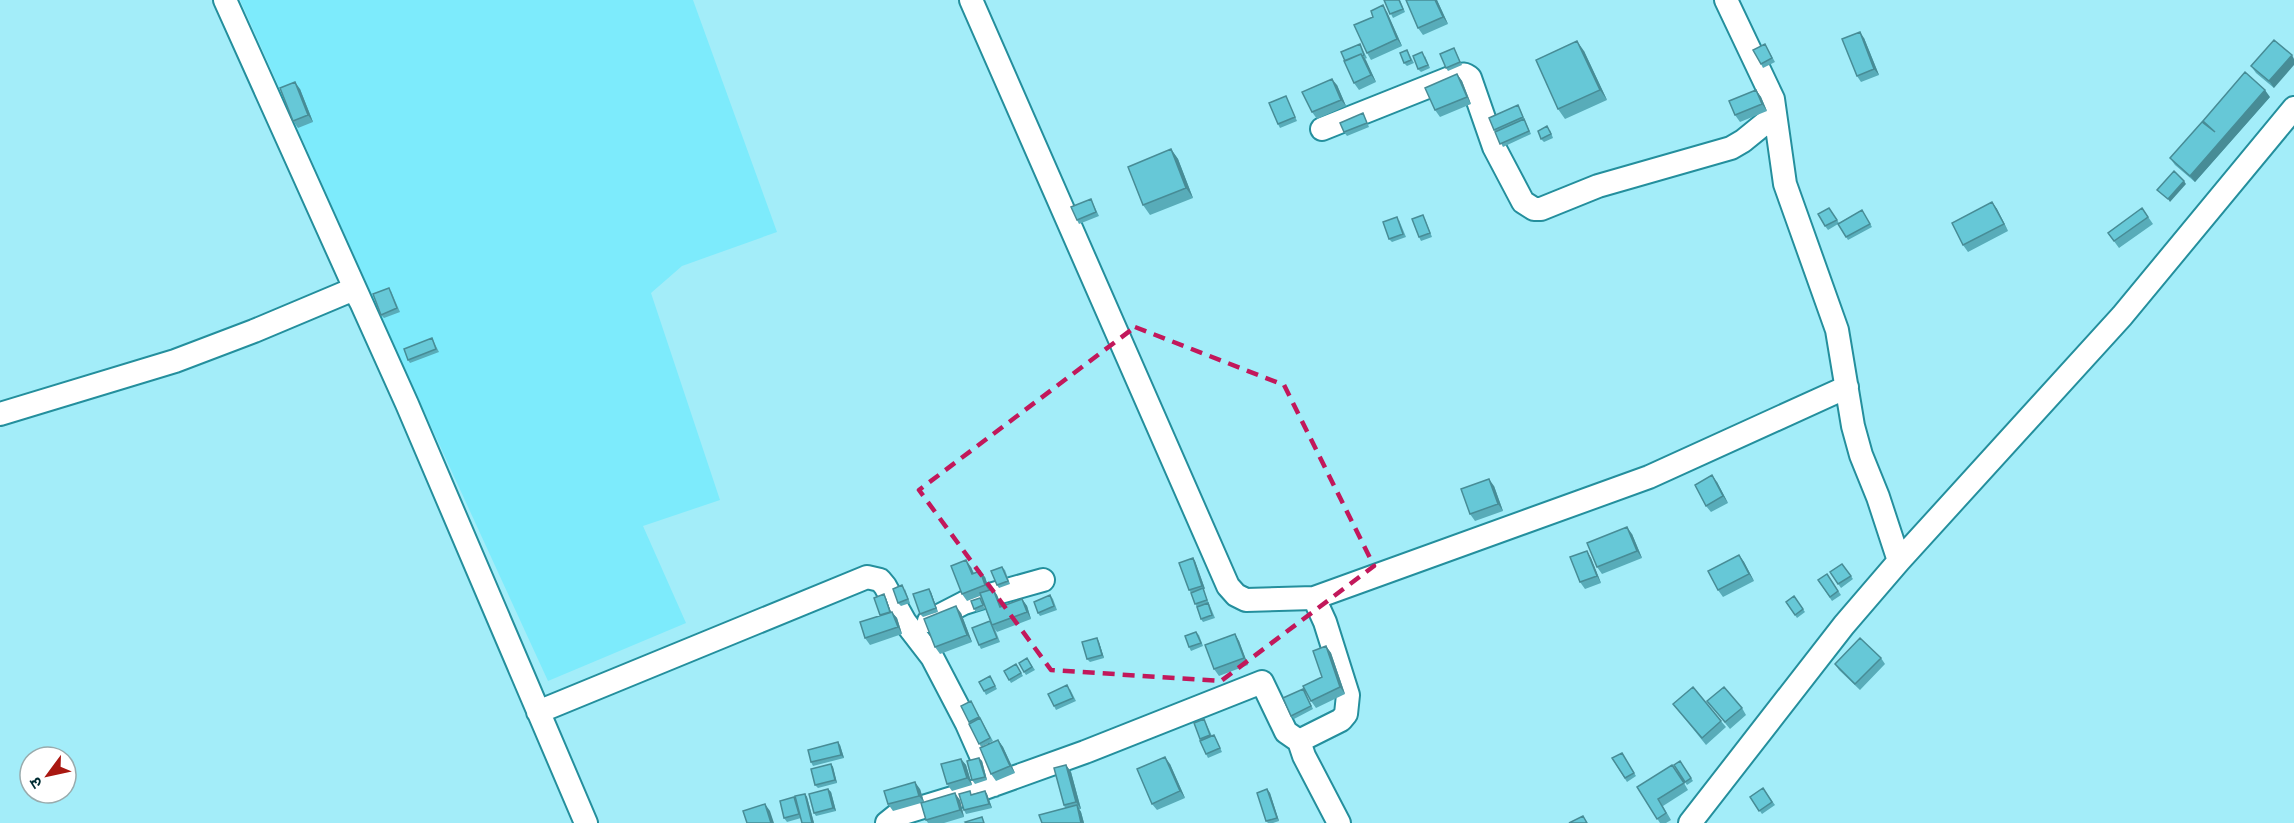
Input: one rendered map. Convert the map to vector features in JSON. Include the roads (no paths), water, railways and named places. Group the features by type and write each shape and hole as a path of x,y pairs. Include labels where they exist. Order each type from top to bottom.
{"street":[{"path":"225,0 352,295 467,542 586,823"},
{"path":"971,0 1228,586 1236,595 1246,600 1314,598 1649,477 1847,387"},
{"path":"1726,0 1768,85 1775,115 1785,184 1838,330 1853,426 1899,561"},
{"path":"1322,129 1455,76 1467,75 1494,147 1523,202 1534,209 1617,180 1731,148 1775,115"},
{"path":"1690,823 1844,625 1899,561 2114,325 2294,108"},
{"path":"0,414 175,361 352,295"},
{"path":"538,712 867,577 880,580 885,586 898,611 940,670 994,785"},
{"path":"912,630 964,603 1043,580"},
{"path":"1299,741 1341,720 1346,714 1348,695 1314,598"},
{"path":"887,823 897,815 994,785 1085,752 1262,682 1286,732 1299,741 1304,756 1339,823"}]}
